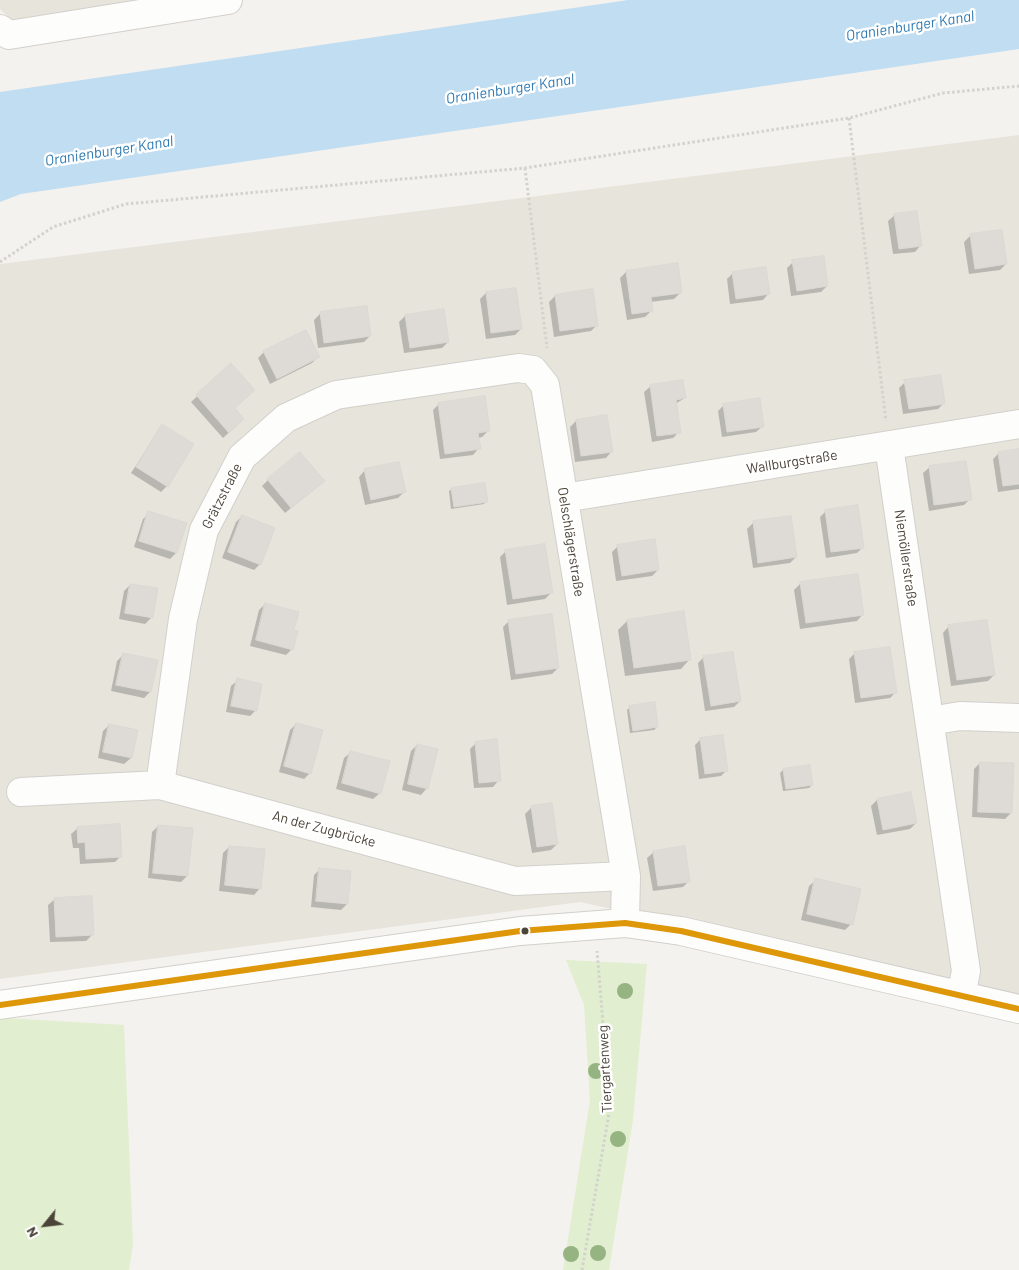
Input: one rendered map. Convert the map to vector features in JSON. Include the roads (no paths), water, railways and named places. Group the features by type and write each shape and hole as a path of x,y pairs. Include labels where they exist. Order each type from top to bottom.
{"street":[{"path":"0,28 9,35 228,0"},
{"name":"Grätzstraße","path":"160,785 183,619 204,530 242,457 286,418 336,396 518,368 533,370"},
{"name":"Oelschlägerstraße","path":"533,370 545,385 564,498 626,876 625,923"},
{"name":"Wallburgstraße","path":"564,498 1019,424"},
{"name":"Niemöllerstraße","path":"889,446 966,971 961,996"},
{"path":"930,721 960,716 1019,718"},
{"name":"An der Zugbrücke","path":"21,792 160,785 515,881 626,876"},
{"path":"0,1005 520,931 625,923 681,931 1019,1009"}],"water":[{"name":"Oranienburger Kanal","path":"628,0 1019,0 1019,49 21,194 0,202 0,92"}]}
